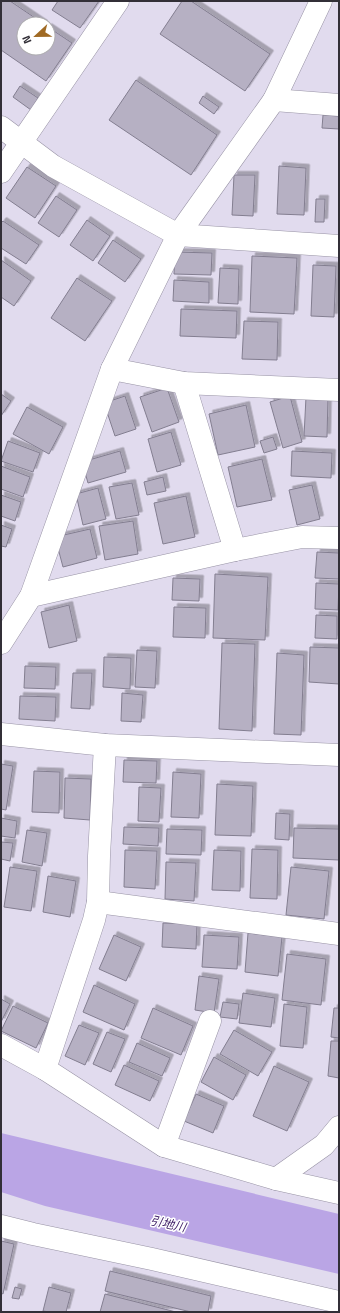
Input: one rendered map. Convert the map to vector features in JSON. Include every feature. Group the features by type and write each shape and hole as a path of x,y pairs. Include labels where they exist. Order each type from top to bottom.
{"street":[{"path":"1,172 118,1"},
{"path":"1,643 31,596 112,369 178,235 274,100 322,1"},
{"path":"274,100 339,105"},
{"path":"1,127 53,166 178,235 339,246"},
{"path":"112,369 184,383 339,390"},
{"path":"184,383 235,550"},
{"path":"31,596 235,550 302,537 339,538"},
{"path":"1,734 105,745 339,755"},
{"path":"45,1069 94,920 98,902 105,745"},
{"path":"98,902 339,934"},
{"path":"164,1146 210,1022"},
{"path":"1,1045 45,1069 164,1146 276,1179 339,1193"},
{"path":"276,1179 324,1145 339,1127"},
{"path":"1,1226 339,1302"}],"water":[{"name":"引地川","path":"1,1133 339,1214 339,1274 45,1206 1,1192"}],"building":[{"path":"1,1 10,1 32,16 16,16 16,56 56,56 56,32 72,43 46,81 1,50"},
{"path":"58,1 99,1 80,28 52,10"},
{"path":"182,1 191,1 270,54 245,91 160,34"},
{"path":"136,80 217,135 191,175 109,120"},
{"path":"20,86 38,98 31,110 13,97"},
{"path":"203,96 219,107 214,114 199,103"},
{"path":"323,115 339,116 339,129 322,128"},
{"path":"279,166 306,168 304,215 277,214"},
{"path":"27,167 56,186 35,218 6,198"},
{"path":"234,175 255,175 253,216 232,215"},
{"path":"56,196 77,210 59,237 38,223"},
{"path":"316,199 325,199 324,222 315,222"},
{"path":"87,220 110,236 93,261 70,245"},
{"path":"3,221 39,245 26,264 1,248 1,223"},
{"path":"113,240 141,259 125,282 98,263"},
{"path":"175,252 212,253 211,275 174,274"},
{"path":"252,256 297,258 294,314 250,312"},
{"path":"1,260 31,281 14,306 1,297"},
{"path":"313,265 336,266 334,317 311,316"},
{"path":"220,268 239,269 238,304 218,303"},
{"path":"77,278 112,301 85,341 51,318"},
{"path":"174,280 209,282 209,303 173,301"},
{"path":"181,309 237,311 236,338 180,336"},
{"path":"244,321 278,322 277,360 242,359"},
{"path":"167,388 179,422 152,432 140,397"},
{"path":"1,394 11,401 1,416"},
{"path":"125,396 136,429 115,436 104,403"},
{"path":"290,396 302,442 283,448 270,402"},
{"path":"306,397 328,398 327,437 304,436"},
{"path":"246,405 255,447 218,455 209,414"},
{"path":"27,407 63,427 49,454 13,434"},
{"path":"171,432 181,465 157,472 148,439"},
{"path":"273,437 277,449 264,453 260,441"},
{"path":"8,441 40,453 33,472 1,461"},
{"path":"120,451 126,472 88,483 82,462"},
{"path":"292,451 332,453 331,478 291,476"},
{"path":"262,459 272,500 237,507 228,467"},
{"path":"1,466 30,477 23,497 1,489"},
{"path":"163,477 166,491 147,495 144,482"},
{"path":"132,483 139,515 116,519 109,487"},
{"path":"312,485 320,519 297,525 289,490"},
{"path":"98,488 106,519 83,525 76,494"},
{"path":"1,495 21,502 15,521 1,516"},
{"path":"186,496 195,537 163,544 154,503"},
{"path":"133,521 138,554 105,560 99,526"},
{"path":"1,525 12,529 6,547 1,546"},
{"path":"90,529 97,558 63,567 55,537"},
{"path":"317,552 339,553 339,579 315,578"},
{"path":"215,574 268,577 265,640 213,638"},
{"path":"173,578 200,579 199,601 172,600"},
{"path":"316,583 339,584 338,610 315,609"},
{"path":"69,605 77,641 49,648 41,612"},
{"path":"174,607 206,608 205,638 173,637"},
{"path":"316,615 337,616 337,639 315,638"},
{"path":"222,643 255,644 252,731 219,729"},
{"path":"310,647 339,648 339,684 309,682"},
{"path":"137,650 157,651 155,688 135,687"},
{"path":"277,653 304,655 301,735 274,734"},
{"path":"104,657 131,658 130,689 103,687"},
{"path":"25,666 56,667 55,689 24,688"},
{"path":"73,673 92,673 90,709 71,708"},
{"path":"122,693 143,695 141,722 121,721"},
{"path":"20,696 56,697 55,721 19,719"},
{"path":"124,760 157,761 156,783 123,782"},
{"path":"1,764 13,766 6,810 1,809"},
{"path":"34,771 60,772 59,813 32,812"},
{"path":"173,772 201,774 199,818 171,817"},
{"path":"65,778 91,779 90,820 64,818"},
{"path":"217,784 253,786 251,836 215,835"},
{"path":"139,787 161,788 159,822 138,821"},
{"path":"276,813 290,814 289,840 275,839"},
{"path":"1,818 17,821 15,838 1,836"},
{"path":"124,827 159,828 158,846 123,844"},
{"path":"294,828 339,829 339,860 293,858"},
{"path":"167,829 202,830 201,855 166,854"},
{"path":"27,830 47,833 42,866 22,862"},
{"path":"1,842 13,843 10,861 1,859"},
{"path":"252,849 278,850 277,899 250,898"},
{"path":"125,850 157,851 155,889 124,887"},
{"path":"214,850 241,851 240,891 212,890"},
{"path":"166,862 196,863 194,901 165,899"},
{"path":"10,867 37,871 31,911 4,907"},
{"path":"291,867 329,871 324,919 286,915"},
{"path":"48,876 76,881 70,917 43,912"},
{"path":"163,923 197,924 196,949 162,947"},
{"path":"248,933 282,937 278,976 245,972"},
{"path":"114,935 141,947 126,981 99,969"},
{"path":"204,935 239,937 237,969 202,967"},
{"path":"287,954 326,959 321,1005 282,1000"},
{"path":"199,976 219,979 214,1013 195,1010"},
{"path":"94,985 135,1004 124,1030 83,1012"},
{"path":"243,993 275,998 271,1027 239,1023"},
{"path":"1,999 10,1004 1,1022"},
{"path":"223,1002 239,1004 237,1019 220,1017"},
{"path":"284,1004 307,1007 303,1048 280,1046"},
{"path":"13,1006 48,1023 36,1048 1,1031"},
{"path":"153,1008 193,1026 181,1055 141,1038"},
{"path":"334,1008 339,1008 339,1038 331,1037"},
{"path":"79,1025 99,1033 85,1065 65,1056"},
{"path":"234,1030 272,1052 258,1076 220,1054"},
{"path":"107,1032 125,1039 111,1072 93,1064"},
{"path":"331,1041 339,1041 339,1078 328,1076"},
{"path":"137,1043 170,1058 162,1076 129,1062"},
{"path":"214,1057 246,1075 233,1100 201,1082"},
{"path":"124,1065 159,1081 150,1101 115,1085"},
{"path":"274,1066 309,1082 287,1131 253,1116"},
{"path":"196,1094 224,1106 213,1133 184,1121"},
{"path":"1,1241 14,1244 3,1294 1,1293"},
{"path":"110,1271 211,1296 208,1312 191,1312 105,1291"},
{"path":"15,1287 22,1289 19,1299 12,1298"},
{"path":"49,1287 71,1293 66,1312 43,1311"},
{"path":"105,1294 176,1312 100,1312"}]}
